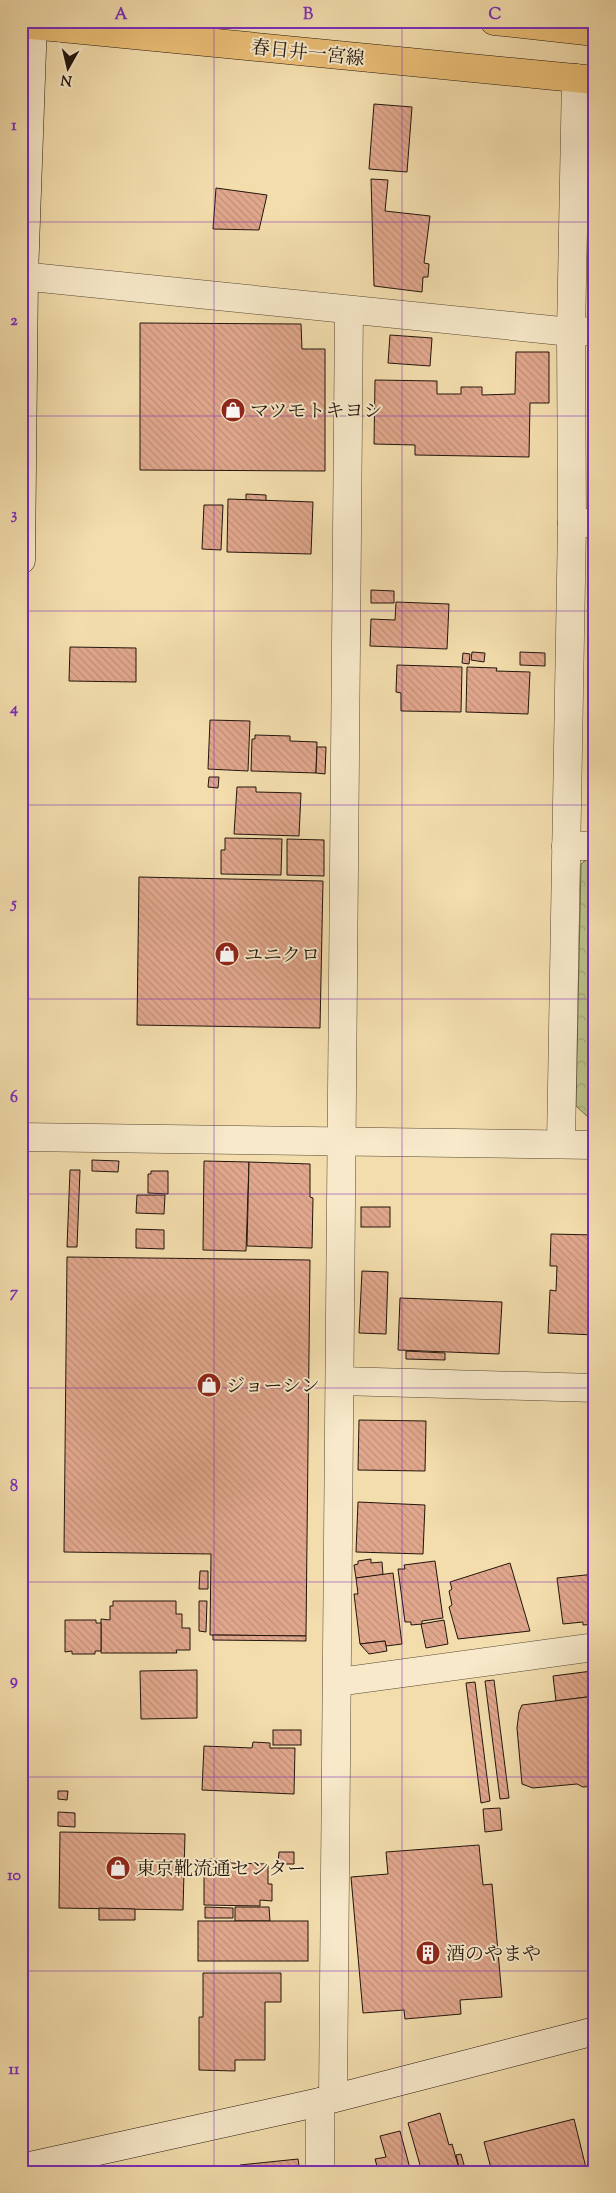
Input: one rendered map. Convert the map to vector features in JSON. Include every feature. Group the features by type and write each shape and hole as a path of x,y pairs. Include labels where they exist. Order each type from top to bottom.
{"main road":[{"path":"494,21 595,32"},
{"name":"春日井一宮線","path":"29,23 585,79"}],"street":[{"path":"21,560 23,276 29,23"},
{"path":"561,1144 566,846 583,523 585,79"},
{"path":"23,276 349,310 583,331"},
{"path":"320,2172 326,2100 338,1682 349,310"},
{"path":"566,846 595,846"},
{"path":"21,1138 595,1145"},
{"path":"340,1381 595,1388"},
{"path":"338,1682 595,1647"},
{"path":"21,2168 326,2100 595,2031"}],"green space":[{"path":"592,854 595,854 595,1118 588,1117 576,1106 581,864"}],"building":[{"path":"374,104 412,107 407,172 369,169"},
{"path":"371,179 388,180 385,211 430,216 424,263 429,264 428,277 423,277 422,292 374,286"},
{"path":"216,188 267,195 259,230 213,229"},
{"path":"592,264 595,264 595,308 592,307"},
{"name":"マツモトキヨシ","path":"140,323 301,324 302,349 325,349 325,471 140,470"},
{"path":"390,335 432,338 430,366 388,363"},
{"path":"516,352 549,352 549,403 530,403 529,457 415,455 415,445 374,444 375,380 437,381 437,394 461,394 461,387 482,387 482,395 515,394"},
{"path":"592,445 595,446 595,480 591,480"},
{"path":"246,494 266,495 266,501 246,500"},
{"path":"228,499 313,502 311,554 227,552"},
{"path":"204,505 223,505 221,550 202,549"},
{"path":"591,546 595,546 595,575 591,575"},
{"path":"371,590 394,591 394,603 371,603"},
{"path":"396,602 449,604 447,649 370,646 371,619 395,620"},
{"path":"70,647 136,648 136,682 69,681"},
{"path":"472,652 485,653 484,662 471,660"},
{"path":"520,652 545,653 545,666 520,665"},
{"path":"463,653 470,654 469,664 462,663"},
{"path":"397,665 462,667 461,712 401,711 401,693 396,692"},
{"path":"467,667 497,668 496,671 530,672 528,714 466,712"},
{"path":"210,720 250,721 248,771 208,769"},
{"path":"255,735 290,736 290,741 317,742 316,773 251,771 252,739 255,739"},
{"path":"317,747 326,747 325,774 316,773"},
{"path":"209,777 219,777 218,788 208,787"},
{"path":"237,787 256,787 256,792 301,793 299,836 234,834"},
{"path":"225,838 282,839 281,875 221,874 221,850 225,850"},
{"path":"287,839 324,840 324,876 287,875"},
{"path":"139,877 323,881 320,1028 137,1025"},
{"path":"92,1160 119,1161 118,1172 92,1171"},
{"path":"204,1161 249,1162 246,1251 203,1250"},
{"path":"249,1162 310,1164 310,1197 313,1198 312,1248 247,1246"},
{"path":"70,1170 80,1170 77,1247 67,1247"},
{"path":"151,1171 168,1171 168,1194 148,1193 148,1174 151,1174"},
{"path":"137,1195 165,1195 164,1214 136,1213"},
{"path":"361,1207 390,1207 390,1227 361,1227"},
{"path":"136,1229 164,1230 164,1249 136,1248"},
{"path":"551,1234 595,1235 595,1335 548,1333 550,1290 556,1291 557,1266 550,1266"},
{"path":"67,1257 310,1260 306,1636 210,1635 211,1554 64,1552"},
{"path":"362,1271 388,1272 386,1334 359,1333"},
{"path":"400,1298 502,1302 499,1354 398,1350"},
{"path":"406,1351 445,1353 445,1360 406,1359"},
{"path":"359,1420 426,1421 425,1471 358,1470"},
{"path":"358,1502 425,1505 423,1554 356,1552"},
{"path":"371,1559 371,1563 382,1562 383,1575 356,1578 354,1565 358,1564 358,1561"},
{"path":"435,1561 443,1618 422,1621 422,1624 411,1625 411,1622 405,1622 398,1569 405,1569 404,1565"},
{"path":"510,1563 530,1631 458,1639 449,1607 452,1605 449,1591 452,1589 450,1582"},
{"path":"200,1571 208,1571 208,1589 199,1589"},
{"path":"393,1573 402,1644 386,1646 385,1641 360,1644 354,1594 358,1594 356,1578"},
{"path":"595,1574 595,1624 583,1625 583,1622 563,1624 557,1578"},
{"path":"113,1601 176,1601 176,1614 182,1614 182,1628 190,1628 190,1650 176,1650 177,1653 101,1653 101,1619 110,1620 110,1606 113,1606"},
{"path":"199,1601 207,1601 206,1632 199,1631"},
{"path":"65,1620 96,1620 96,1623 101,1623 101,1651 95,1651 95,1654 72,1654 72,1651 65,1652"},
{"path":"444,1620 448,1644 426,1648 421,1624"},
{"path":"213,1635 306,1636 306,1641 213,1640"},
{"path":"385,1641 387,1651 369,1654 360,1644"},
{"path":"197,1670 197,1718 141,1719 140,1671"},
{"path":"592,1671 595,1696 556,1701 553,1676"},
{"path":"494,1680 509,1798 500,1799 485,1681"},
{"path":"475,1682 490,1801 481,1803 466,1683"},
{"path":"595,1696 595,1786 583,1787 577,1784 533,1788 522,1784 517,1728 522,1705"},
{"path":"273,1730 301,1730 301,1745 273,1745"},
{"path":"253,1742 270,1743 270,1748 295,1748 294,1794 202,1790 204,1746 252,1748"},
{"path":"58,1791 68,1791 67,1800 58,1799"},
{"path":"500,1808 502,1830 485,1832 483,1809"},
{"path":"58,1812 75,1813 75,1827 58,1826"},
{"path":"60,1832 185,1834 183,1910 59,1908"},
{"name":"酒のやまや","path":"479,1845 483,1885 492,1884 502,1997 460,2000 461,2014 405,2019 404,2010 363,2013 351,1877 388,1874 386,1852"},
{"path":"279,1852 294,1852 294,1864 278,1864"},
{"path":"209,1859 230,1859 230,1863 268,1864 268,1884 272,1884 272,1901 260,1900 260,1906 204,1905 204,1863 209,1864"},
{"path":"205,1907 233,1908 233,1918 205,1918"},
{"path":"235,1907 269,1907 270,1921 235,1921"},
{"path":"99,1908 135,1909 135,1920 99,1920"},
{"path":"198,1921 308,1921 308,1961 198,1961"},
{"path":"203,1973 281,1973 281,2002 265,2002 265,2060 235,2060 235,2071 199,2070 199,2017 203,2017"},
{"path":"440,2113 449,2145 452,2144 460,2172 422,2172 408,2123"},
{"path":"574,2119 587,2172 492,2172 484,2142"},
{"path":"400,2131 411,2172 372,2172 378,2170 375,2159 386,2157 380,2136"},
{"path":"461,2154 466,2172 460,2172 456,2155"},
{"path":"298,2159 300,2172 240,2172 240,2165"}],"place":[{"name":"マツモトキヨシ","path":"233,410"},
{"name":"ユニクロ","path":"227,954"},
{"name":"ジョーシン","path":"209,1385"},
{"name":"東京靴流通センター","path":"118,1868"},
{"name":"酒のやまや","path":"428,1953"}]}
